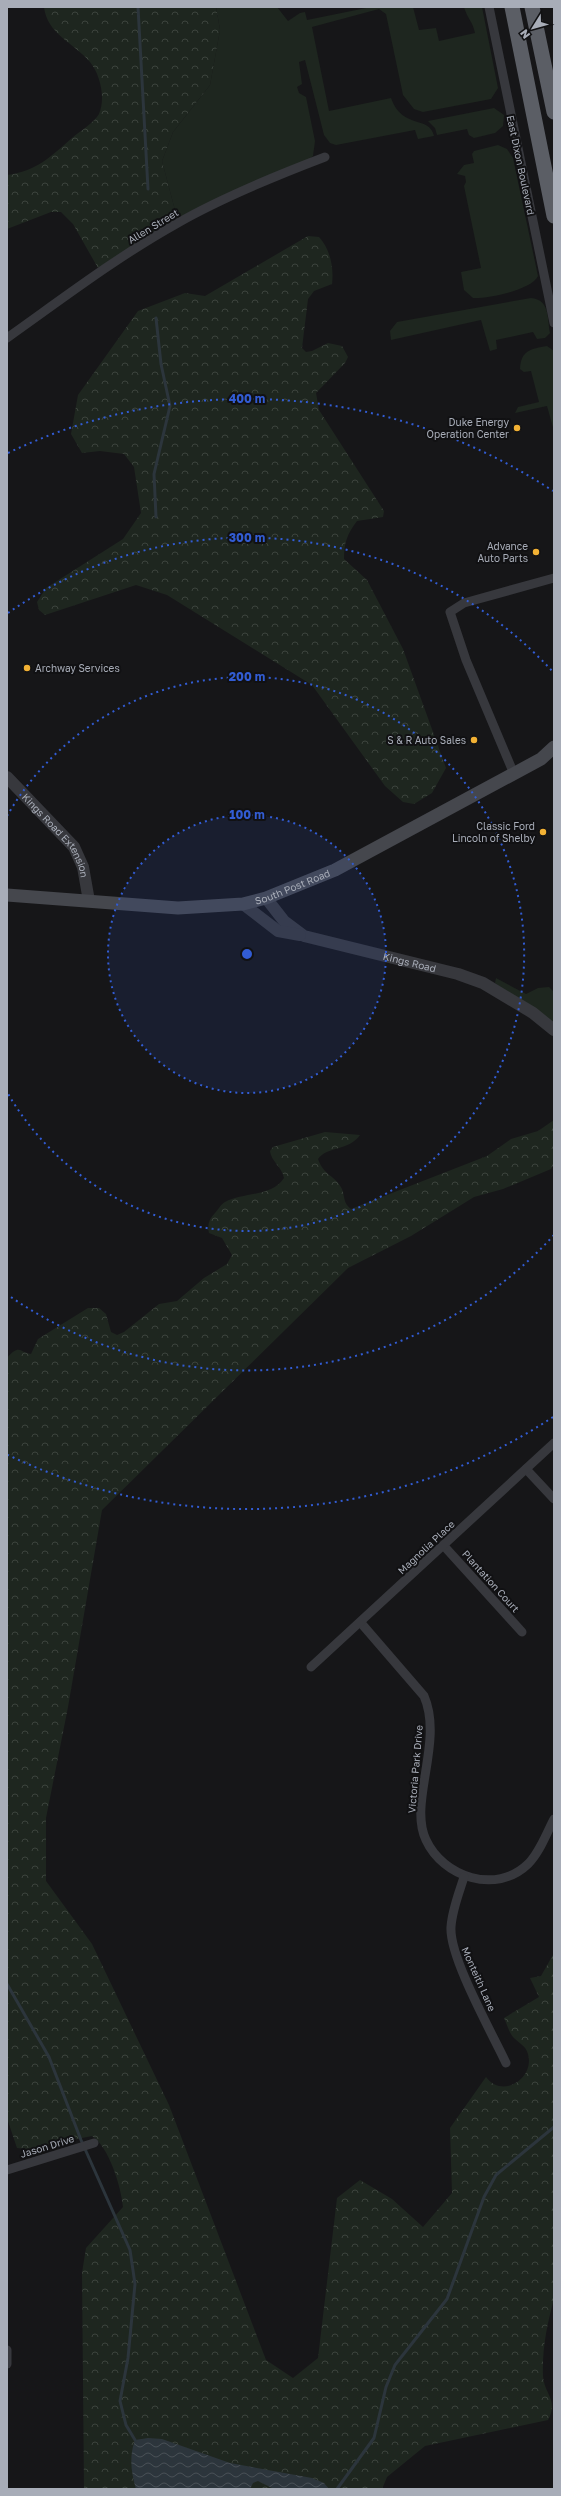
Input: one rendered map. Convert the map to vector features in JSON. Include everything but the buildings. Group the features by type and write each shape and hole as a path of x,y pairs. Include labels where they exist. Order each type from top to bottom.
{"highway":[{"path":"512,7 554,216"},
{"path":"532,7 554,112"}],"main road":[{"name":"South Post Road","path":"7,895 178,908 243,904 266,898 341,867 552,752"}],"street":[{"name":"East Dixon Boulevard","path":"489,7 554,323"},
{"name":"Allen Street","path":"7,338 127,254 175,224 246,190 325,157"},
{"path":"514,774 466,660 450,612 464,604 554,578"},
{"name":"Kings Road Extension","path":"7,777 74,847 83,867 89,902"},
{"name":"Kings Road","path":"266,898 284,921 304,936 458,974 483,983 533,1013 554,1030"},
{"path":"243,904 278,931 304,936"},
{"name":"Magnolia Place","path":"311,1667 361,1623 554,1443"},
{"path":"526,1469 554,1499"},
{"name":"Plantation Court","path":"444,1546 522,1632"},
{"name":"Victoria Park Drive","path":"361,1623 424,1696 430,1709 432,1728 421,1810 422,1826 425,1839 432,1852 442,1863 464,1877"},
{"path":"464,1877 498,1878 512,1873 527,1864 535,1854 554,1819"},
{"name":"Monteith Lane","path":"464,1877 451,1927 452,1941 459,1964 506,2063"},
{"name":"Jason Drive","path":"7,2170 94,2143"},
{"path":"7,2350 7,2364"}],"green space":[{"path":"44,7 216,7 220,30 210,85 173,132 162,161 177,218 98,268 73,224 61,212 51,212 7,229 7,175 35,167 50,157 87,127 97,117 101,108 101,86 94,67 84,55 62,38 50,24"},
{"path":"216,7 277,7 288,21 300,13 305,12 307,20 371,7 413,7 419,30 436,28 439,41 475,33 464,7 482,7 498,88 491,99 423,112 414,109 403,95 386,14 379,9 312,27 329,111 391,98 396,108 402,114 408,119 427,126 434,136 418,139 415,130 336,145 330,143 324,135 305,60 299,62 302,84 297,87 299,93 306,97 315,141 313,156 307,161 177,218 162,161 173,132 210,85 220,30"},
{"path":"494,108 504,115 503,126 495,133 474,138 469,135 467,129 437,135 435,128 428,121"},
{"path":"498,145 507,149 513,158 538,276 534,281 527,285 508,293 473,298 464,290 461,272 481,268 464,186 466,182 465,176 457,174 464,165 474,163 472,154 474,151"},
{"path":"308,236 319,237 326,247 332,265 332,284 314,291 308,299 302,348 306,352 312,351 328,343 342,346 348,357 345,363 316,393 319,410 384,511 383,517 357,521 347,539 344,559 367,580 403,649 446,768 432,793 414,804 403,802 385,786 312,685 167,595 136,585 45,615 39,610 37,602 46,588 123,539 141,513 134,467 124,454 100,451 82,453 71,434 78,395 138,311 185,293 205,296"},
{"path":"531,298 537,299 545,306 548,315 550,333 545,338 537,339 533,332 496,340 497,349 490,351 481,320 391,340 390,331 397,322"},
{"path":"547,346 554,351 554,431 547,406 515,413 518,407 539,402 531,371 524,372 520,369 522,358 525,354 536,348"},
{"path":"496,978 526,994 538,988 549,987 554,992 554,1025 495,983"},
{"path":"554,1120 554,1164 551,1169 503,1189 474,1197 411,1236 348,1268 102,1510 68,1707 46,1818 46,1881 92,1944 169,2105 266,2360 293,2378 318,2358 337,2198 360,2180 392,2199 423,2227 452,2193 450,2128 486,2077 493,2083 500,2086 508,2086 516,2083 527,2071 529,2063 527,2051 512,2036 504,2018 539,1997 530,1978 541,1976 554,1953 554,2299 549,2318 543,2356 543,2376 552,2402 551,2413 548,2420 425,2446 387,2477 382,2489 84,2489 82,2273 86,2248 123,2207 117,2178 109,2158 98,2141 92,2136 27,2149 17,2148 7,2118 7,1358 11,1353 17,1350 31,1354 38,1339 88,1308 99,1308 106,1314 111,1332 117,1335 124,1332 159,1304 177,1301 204,1278 227,1264 232,1255 222,1238 209,1233 208,1225 213,1215 225,1202 265,1191 279,1184 284,1178 271,1155 270,1151 273,1147 325,1132 360,1135 350,1144 327,1152 318,1159 323,1169 342,1189 345,1202 351,1209 487,1156 511,1139 538,1131"}],"water":[{"path":"148,2438 162,2439 230,2463 312,2478 324,2483 329,2489 274,2489 258,2481 253,2483 250,2489 136,2489 131,2464 133,2446 135,2440"}],"waterway":[{"path":"138,7 148,189"},
{"path":"156,318 161,364 170,406 154,474 156,517"},
{"path":"7,1984 49,2057 81,2140 130,2250 135,2284 128,2358 120,2401 126,2425 135,2440"},
{"path":"337,2489 374,2438 386,2387 395,2365 447,2299 484,2197 496,2175 554,2127"}],"place":[{"name":"Duke Energy Operation Center","path":"517,428"},
{"name":"Advance Auto Parts","path":"536,552"},
{"name":"Archway Services","path":"27,668"},
{"name":"S & R Auto Sales","path":"474,740"},
{"name":"Classic Ford Lincoln of Shelby","path":"543,832"}]}
